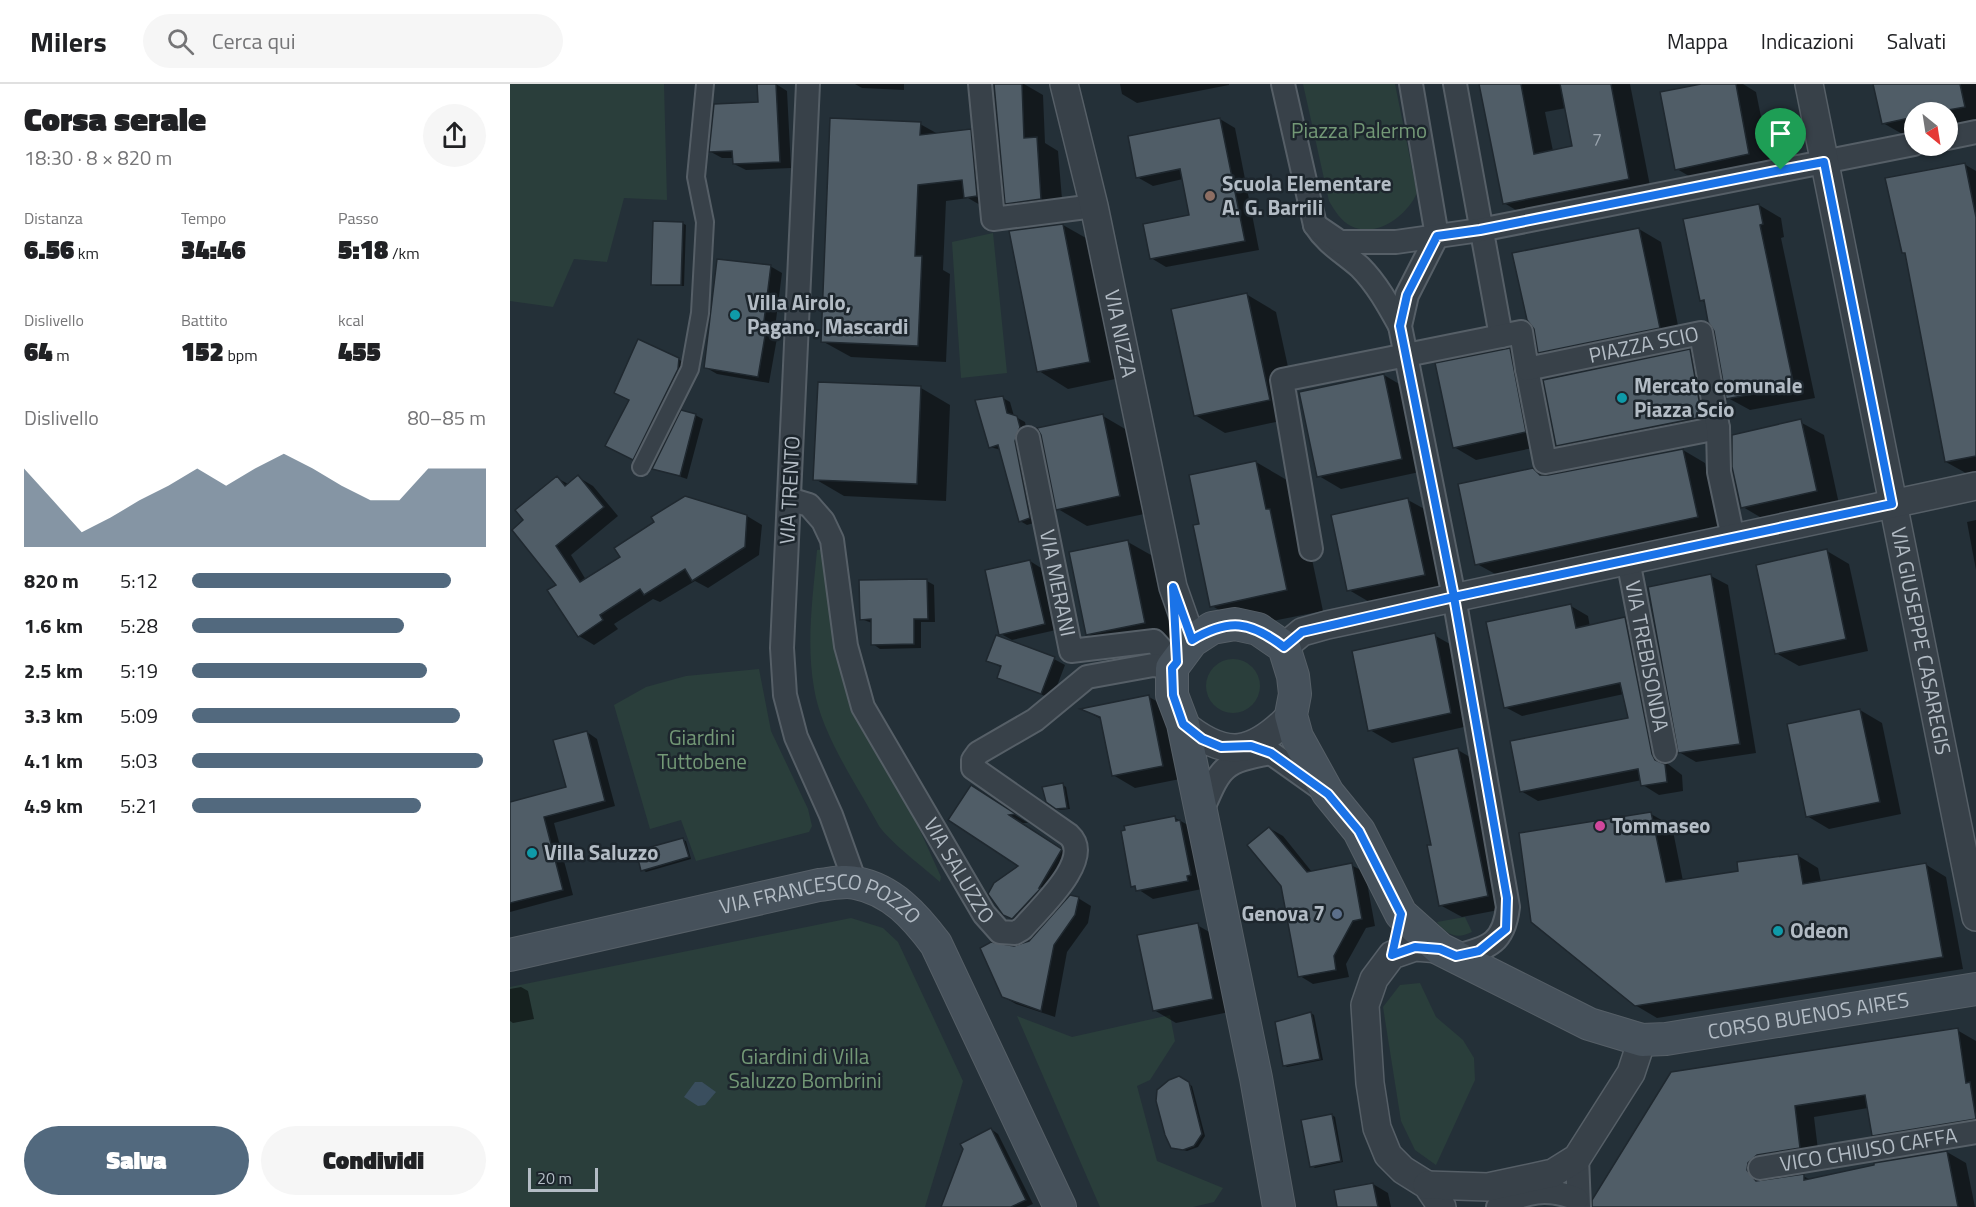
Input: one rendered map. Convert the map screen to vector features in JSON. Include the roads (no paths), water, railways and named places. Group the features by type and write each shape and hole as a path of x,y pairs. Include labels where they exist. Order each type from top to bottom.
{"main road":[{"path":"1279,1207 1256,1078 1183,724 1173,695 1179,658 1212,628 1235,624 1258,629 1284,647 1293,676 1295,694 1291,715 1297,737 1328,794 1359,831 1401,914 1448,952 1589,1023 1642,1040"},
{"name":"VIA FRANCESCO POZZO","path":"510,955 819,885 855,882 887,895 915,915 936,944 1060,1207"},
{"name":"CORSO BUENOS AIRES","path":"1642,1040 1666,1039 1976,989"}],"street":[{"path":"641,467 690,369 700,313 705,222 696,177 705,84"},
{"name":"VIA TRENTO","path":"808,84 782,648 785,695 796,737 831,815 855,882"},
{"path":"980,84 993,219 1094,206"},
{"name":"VIA NIZZA","path":"1064,84 1094,206 1173,587 1179,658"},
{"path":"1283,84 1315,225 1326,242 1359,267 1372,281 1400,326 1454,597 1507,898 1506,929 1479,951 1448,952 1415,947 1392,955"},
{"path":"1400,326 1407,295 1437,236 1411,84"},
{"path":"1455,84 1501,336"},
{"name":"VIA GIUSEPPE CASAREGIS","path":"1809,84 1976,917"},
{"path":"1958,136 1976,132"},
{"path":"1315,225 1340,242 1363,244 1437,236 1480,230 1904,146"},
{"path":"1311,549 1282,380 1521,332 1545,462 1718,428"},
{"name":"PIAZZA SCIO","path":"1527,369 1701,333 1718,428 1719,472 1733,538"},
{"name":"VIA MERANI","path":"1028,438 1071,651 1154,641 1179,658"},
{"name":"VIA TREBISONDA","path":"1284,647 1302,632 1454,597 1976,486"},
{"name":"VIA SALUZZO","path":"789,499 809,505 823,521 832,540 846,646 863,708 989,922 1000,932 1015,933 1022,929 1070,870 1075,862 1077,846 1069,835 973,768 973,760 978,753 1035,720 1088,677 1179,658"},
{"name":"VIA TREBISONDA","path":"1628,560 1665,751"},
{"path":"1199,802 1223,769 1237,759 1261,749 1269,737 1291,715"},
{"path":"1183,724 1202,739 1221,747 1261,749 1328,794"},
{"path":"1199,802 1212,750 1221,747"},
{"path":"1401,914 1392,955 1374,979 1365,1005 1370,1083 1377,1128 1388,1155 1403,1170 1427,1185 1442,1207"},
{"path":"1427,1185 1488,1187 1553,1173 1577,1158 1631,1073 1642,1040"},
{"name":"VICO CHIUSO CAFFA","path":"1760,1168 1976,1132"},
{"path":"1577,1158 1578,1203"},
{"path":"1498,1207 1518,1195 1539,1192 1562,1192 1578,1203"}],"water":[{"path":"695,1082 702,1082 716,1092 705,1105 698,1106 684,1097"}],"place":[{"name":"Scuola Elementare A. G. Barrili","path":"1210,196"},
{"name":"Villa Airolo, Pagano, Mascardi","path":"735,315"},
{"name":"Mercato comunale Piazza Scio","path":"1622,398"},
{"name":"Tommaseo","path":"1600,826"},
{"name":"Villa Saluzzo","path":"532,853"},
{"name":"Genova 7","path":"1337,914"},
{"name":"Odeon","path":"1778,931"}],"park label":[{"name":"Piazza Palermo","path":"1359,131"},
{"name":"Giardini Tuttobene","path":"702,750"},
{"name":"Giardini di Villa Saluzzo Bombrini","path":"805,1069"}]}
